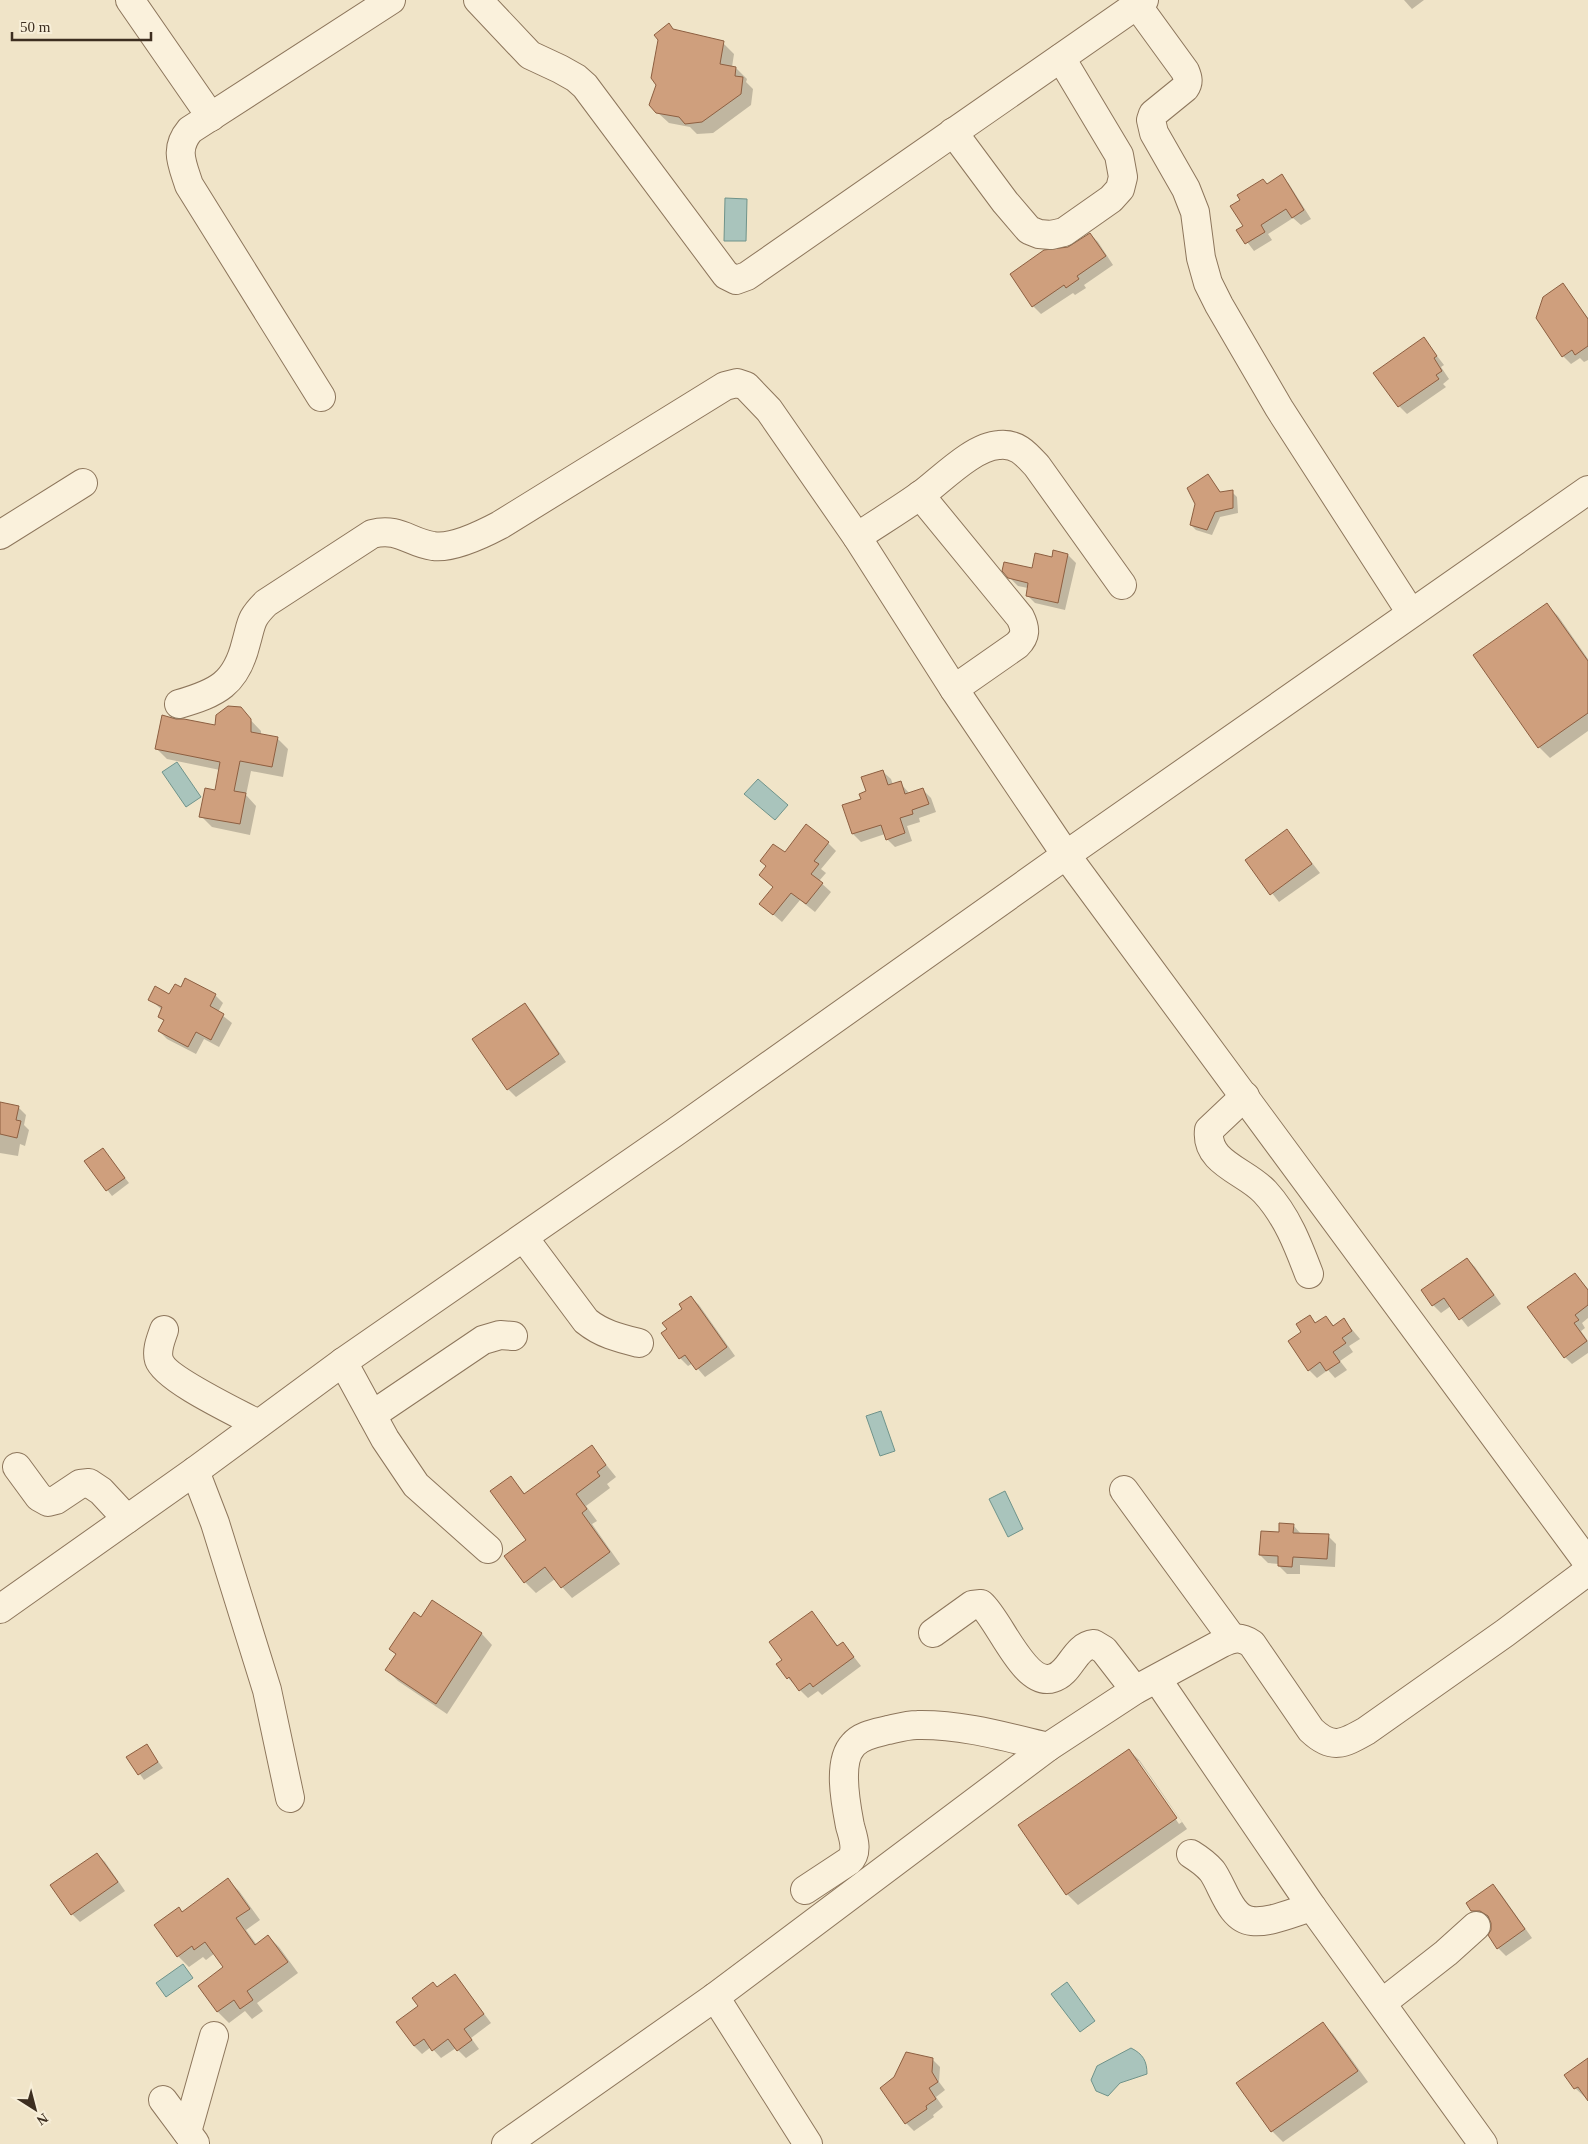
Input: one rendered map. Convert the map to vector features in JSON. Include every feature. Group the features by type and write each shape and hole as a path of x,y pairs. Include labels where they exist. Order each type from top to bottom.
{"street":[{"path":"130,0 211,117"},
{"path":"320,397 189,184 180,148 183,139 190,130 392,0"},
{"path":"478,0 530,55 576,78 585,86 726,275 731,279 740,280 1141,3 1188,77 1188,83 1185,88 1153,114 1150,120 1154,134 1186,188 1195,212 1201,258 1208,283 1252,364 1411,613"},
{"path":"953,132 1005,202 1030,230 1038,234 1051,235 1064,232 1111,199 1120,189 1123,178 1120,155 1061,58"},
{"path":"179,704 214,691 234,674 243,654 253,617 266,603 372,534 380,532 403,534 432,546 444,547 481,534 500,525 725,386 737,383 746,386 758,396 857,537 954,689 1066,855 1588,1563"},
{"path":"857,537 920,495 974,454 998,444 1010,446 1023,450 1037,466 1122,584"},
{"path":"0,535 83,483"},
{"path":"0,1609 343,1362 674,1134 1066,855 1588,490"},
{"path":"920,495 1020,617 1025,626 1022,640 1017,645 954,689"},
{"path":"1245,1096 1209,1130 1208,1140 1211,1149 1220,1160 1264,1191 1293,1233 1309,1274"},
{"path":"524,1238 586,1321 610,1336 639,1343"},
{"path":"164,1330 158,1355 163,1368 210,1399 258,1424"},
{"path":"372,1415 483,1340 500,1335 513,1336"},
{"path":"343,1362 403,1468 416,1485 488,1549"},
{"path":"18,1467 39,1497 46,1501 52,1501 80,1484 89,1483 100,1491 127,1519"},
{"path":"195,1470 215,1523 267,1690 290,1798"},
{"path":"1124,1490 1232,1638"},
{"path":"506,2144 715,1997 1048,1747 1146,1684 1232,1638 1242,1638 1252,1644 1311,1730 1321,1739 1332,1744 1348,1742 1497,1639 1588,1572"},
{"path":"933,1633 972,1605 981,1604 1019,1658 1039,1678 1049,1679 1059,1676 1081,1649 1094,1644 1146,1684 1312,1907 1483,2144"},
{"path":"805,1890 849,1861 854,1855 845,1800 844,1769 853,1745 863,1737 916,1725 940,1726 963,1728 1048,1747"},
{"path":"1191,1854 1201,1860 1212,1871 1238,1915 1245,1920 1265,1920 1312,1907"},
{"path":"1382,2003 1446,1953 1476,1926"},
{"path":"715,1997 808,2144"},
{"path":"192,2138 214,2036"},
{"path":"163,2100 192,2138"}],"water":[{"path":"725,198 747,199 746,241 724,241"},
{"path":"177,762 201,797 186,807 162,772"},
{"path":"758,779 788,805 775,820 744,794"},
{"path":"881,1411 895,1451 880,1456 866,1416"},
{"path":"1005,1491 1023,1529 1008,1537 989,1499"},
{"path":"183,1964 193,1978 166,1997 156,1983"},
{"path":"1067,1982 1095,2021 1080,2032 1051,1994"},
{"path":"1131,2048 1144,2058 1147,2074 1120,2083 1108,2096 1096,2091 1091,2080 1097,2066"}],"building":[{"path":"669,23 673,29 724,41 720,64 736,67 735,76 743,77 741,94 702,122 685,124 679,117 656,113 649,105 656,85 651,78 658,40 654,35"},
{"path":"1282,174 1304,210 1292,218 1286,209 1261,225 1265,232 1245,244 1236,230 1243,226 1230,206 1240,200 1237,195 1263,179 1267,184"},
{"path":"1090,233 1106,256 1077,276 1079,279 1066,288 1064,285 1032,307 1010,274 1044,250 1068,247"},
{"path":"1563,283 1588,319 1588,346 1575,355 1572,350 1562,357 1536,318 1543,297"},
{"path":"1424,337 1437,356 1434,358 1442,371 1436,375 1439,379 1398,407 1373,373"},
{"path":"1208,474 1220,492 1233,490 1233,508 1215,512 1207,530 1190,525 1195,504 1187,488"},
{"path":"1053,550 1068,554 1058,603 1026,596 1028,583 1008,578 1002,571 1004,562 1032,568 1035,553 1052,557"},
{"path":"1547,603 1588,661 1588,713 1538,748 1473,655"},
{"path":"228,706 241,707 251,719 251,732 278,737 272,767 240,761 234,791 246,793 240,824 199,817 205,788 215,790 220,762 155,749 162,715 215,725 216,715"},
{"path":"883,770 888,785 901,781 905,794 923,788 929,804 912,810 913,814 900,818 905,833 886,840 881,825 852,834 842,805 861,799 859,794 866,791 861,777"},
{"path":"806,824 829,842 814,861 819,864 811,874 823,883 806,904 791,893 773,915 759,904 773,887 759,875 766,866 760,861 773,844 785,852"},
{"path":"1287,829 1312,864 1270,895 1245,860"},
{"path":"185,978 216,994 210,1006 224,1014 211,1040 196,1032 188,1047 158,1031 164,1020 158,1017 162,1007 148,1000 155,986 169,994 175,984 181,987"},
{"path":"525,1003 559,1054 507,1090 472,1039"},
{"path":"0,1102 19,1106 16,1120 21,1121 17,1138 0,1134"},
{"path":"103,1148 125,1178 106,1191 84,1161"},
{"path":"1467,1258 1494,1295 1459,1320 1444,1298 1432,1306 1421,1290"},
{"path":"1575,1273 1588,1290 1588,1305 1575,1315 1579,1320 1574,1323 1587,1341 1564,1358 1527,1307"},
{"path":"691,1296 727,1347 696,1370 685,1355 679,1359 661,1333 667,1329 662,1323 682,1309 679,1304"},
{"path":"1310,1315 1315,1323 1326,1316 1333,1326 1344,1318 1352,1331 1342,1338 1346,1343 1333,1352 1340,1362 1326,1371 1320,1362 1308,1371 1288,1341 1301,1332 1296,1324"},
{"path":"592,1445 606,1465 597,1472 600,1476 576,1494 587,1509 582,1513 610,1552 561,1588 545,1567 524,1583 504,1556 526,1540 490,1491 511,1476 524,1494"},
{"path":"1279,1523 1294,1524 1293,1533 1329,1534 1327,1559 1293,1557 1292,1567 1278,1566 1278,1556 1259,1555 1261,1531 1279,1532"},
{"path":"432,1600 482,1633 436,1704 385,1670 396,1654 389,1649 397,1637 414,1612 421,1617"},
{"path":"812,1611 837,1646 843,1642 854,1657 813,1687 810,1683 799,1691 776,1664 782,1660 769,1642"},
{"path":"147,1744 158,1762 138,1775 126,1757"},
{"path":"1129,1749 1177,1818 1066,1895 1018,1825"},
{"path":"97,1853 118,1882 71,1915 50,1885"},
{"path":"228,1878 250,1909 236,1918 255,1945 268,1935 288,1962 247,1991 253,2000 240,2009 234,2000 217,2012 198,1986 223,1967 205,1942 194,1950 192,1946 177,1957 154,1925 179,1907 182,1912"},
{"path":"1493,1884 1525,1929 1497,1949 1488,1935 1491,1930 1491,1923 1488,1916 1480,1911 1471,1911 1466,1903"},
{"path":"455,1974 484,2014 464,2029 472,2040 457,2051 448,2039 432,2051 424,2039 414,2046 396,2022 418,2006 412,1998 433,1982 437,1987"},
{"path":"1323,2022 1358,2071 1271,2132 1236,2083"},
{"path":"906,2052 933,2058 932,2072 938,2082 929,2088 936,2099 926,2106 927,2109 905,2124 880,2088 894,2077"},
{"path":"1588,2058 1588,2101 1578,2087 1574,2089 1564,2075"}]}
